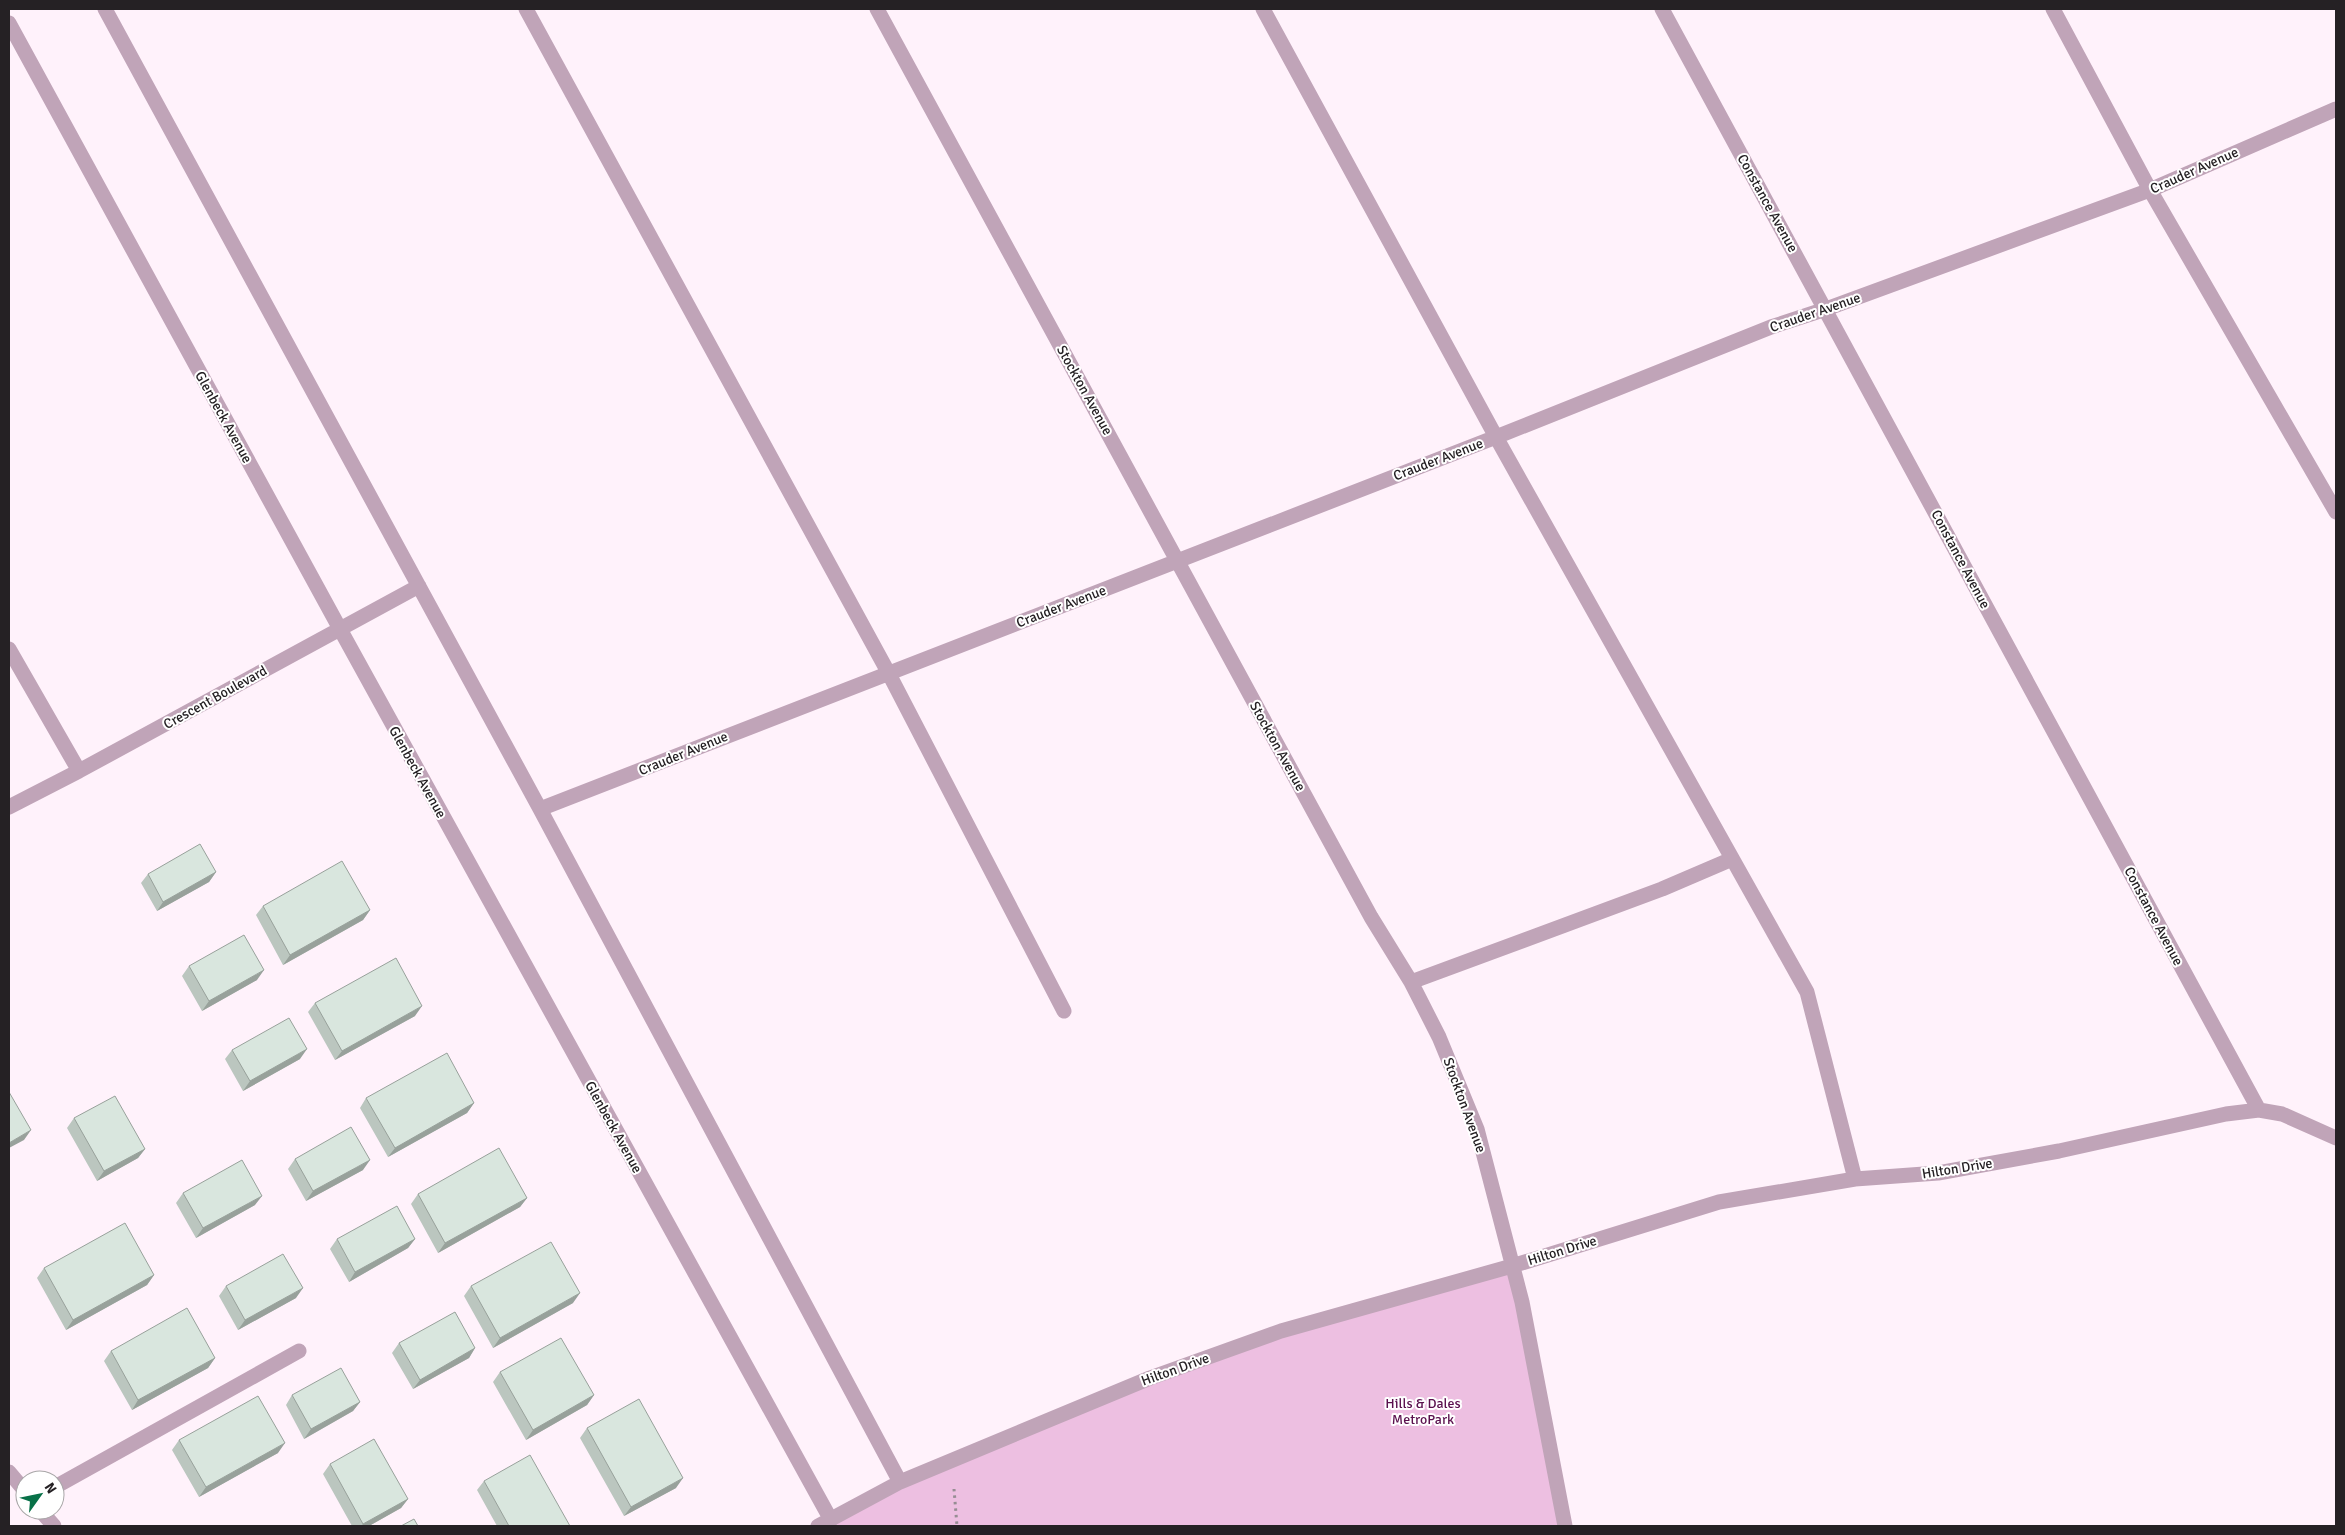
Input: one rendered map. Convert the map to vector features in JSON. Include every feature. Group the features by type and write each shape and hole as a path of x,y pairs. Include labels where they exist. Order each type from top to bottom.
{"street":[{"path":"105,9 540,809 900,1482"},
{"path":"526,9 888,672 1064,1011"},
{"name":"Stockton Avenue","path":"877,9 1371,917 1410,982 1439,1037 1477,1129 1522,1302 1565,1526"},
{"path":"1262,9 1496,437 1807,992 1855,1179"},
{"name":"Constance Avenue","path":"1662,9 2259,1110"},
{"path":"2052,9 2150,190 2336,512"},
{"name":"Glenbeck Avenue","path":"9,23 340,629 824,1523"},
{"name":"Crauder Avenue","path":"540,809 1496,437 1771,327 1826,309 2150,190 2336,109"},
{"name":"Crescent Boulevard","path":"9,807 79,772 419,586"},
{"path":"9,648 79,772"},
{"path":"1410,982 1662,889 1732,859"},
{"name":"Hilton Drive","path":"824,1523 900,1482 942,1464 1150,1378 1281,1331 1512,1266 1719,1202 1855,1179 1938,1172 2059,1151 2226,1114 2259,1110 2282,1114 2336,1138"},
{"path":"65,1481 299,1351"}],"path":[{"path":"942,1464 954,1488 957,1526"}],"green space":[{"name":"Hills & Dales MetroPark","path":"1512,1266 1565,1526 818,1526 1150,1378"}],"building":[{"path":"200,844 216,872 163,902 148,874"},
{"path":"342,861 370,910 290,955 263,906"},
{"path":"244,935 264,970 209,1001 189,966"},
{"path":"396,958 422,1006 342,1051 315,1003"},
{"path":"289,1018 307,1049 250,1081 232,1050"},
{"path":"447,1053 474,1103 395,1148 366,1098"},
{"path":"9,1092 31,1130 9,1143"},
{"path":"115,1096 145,1149 104,1171 74,1118"},
{"path":"351,1127 370,1160 313,1191 295,1159"},
{"path":"499,1148 527,1198 445,1243 418,1194"},
{"path":"242,1160 262,1196 203,1228 183,1193"},
{"path":"397,1206 415,1239 355,1272 337,1239"},
{"path":"125,1223 154,1275 73,1320 44,1268"},
{"path":"551,1242 580,1293 500,1338 471,1286"},
{"path":"283,1254 303,1288 245,1320 226,1286"},
{"path":"187,1308 215,1358 138,1400 111,1351"},
{"path":"455,1312 475,1348 420,1380 399,1343"},
{"path":"561,1338 594,1395 533,1430 500,1372"},
{"path":"341,1368 360,1402 311,1429 292,1395"},
{"path":"258,1396 285,1443 206,1487 179,1440"},
{"path":"639,1399 683,1478 631,1507 587,1428"},
{"path":"374,1439 408,1499 363,1524 330,1464"},
{"path":"530,1455 570,1526 509,1526 484,1481"},
{"path":"414,1519 418,1526 401,1526"}]}
